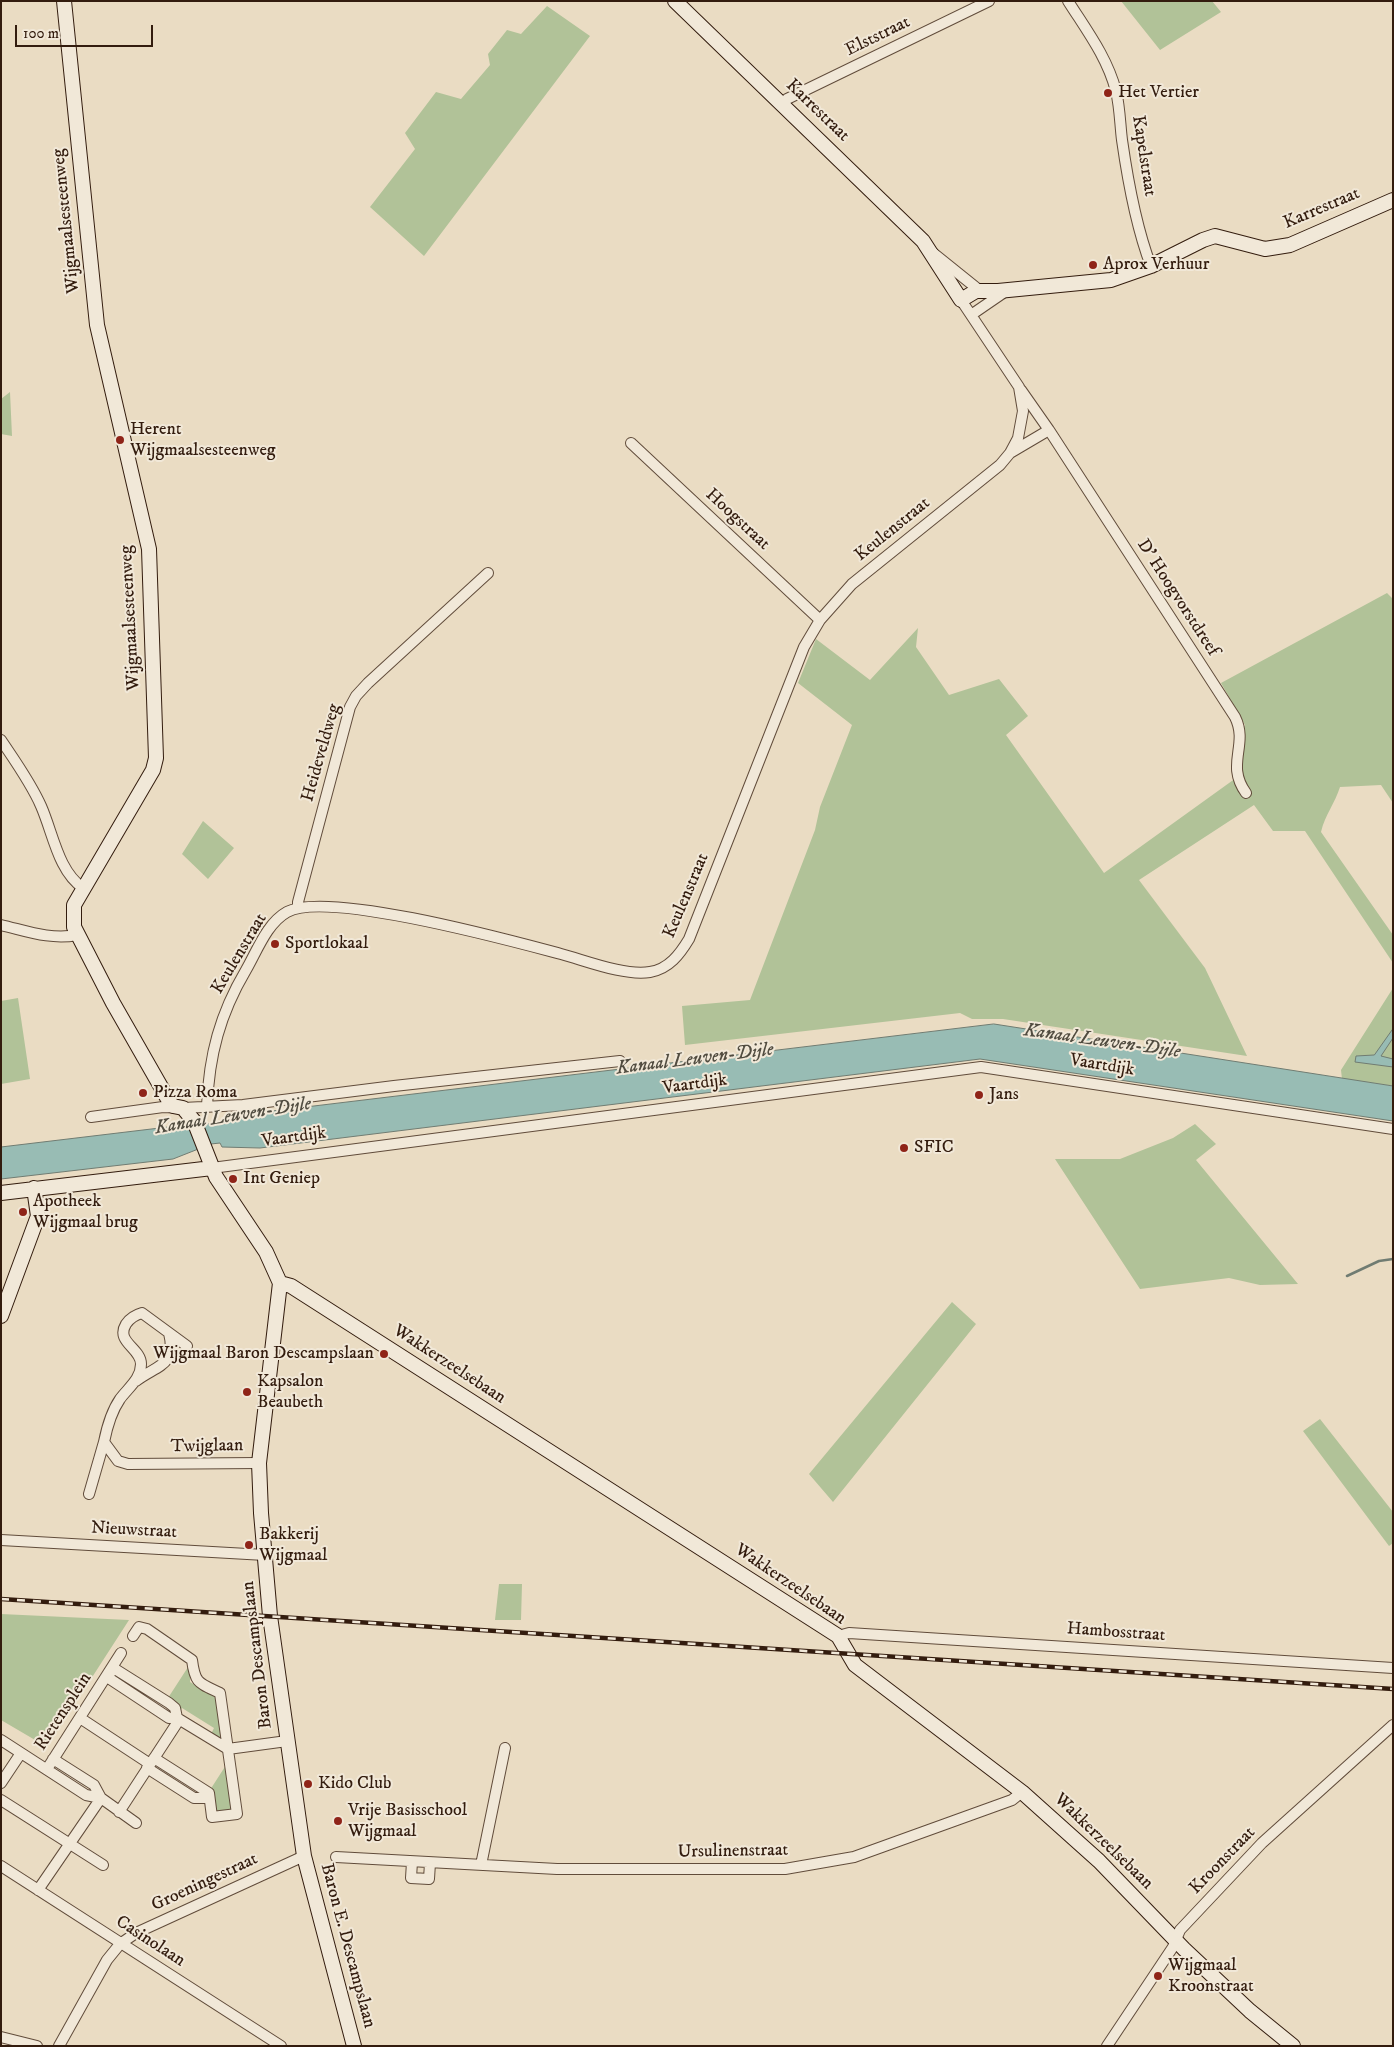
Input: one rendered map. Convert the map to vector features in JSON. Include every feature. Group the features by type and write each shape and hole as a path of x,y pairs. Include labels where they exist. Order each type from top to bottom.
{"street":[{"name":"Wijgmaalsesteenweg","path":"64,1 97,326 149,549 156,745 156,758 153,770 74,905 74,927 160,1087 173,1106 183,1108 194,1121 212,1168"},
{"name":"Karrestraat","path":"675,1 923,240 961,300 979,290 1007,290 1111,280 1150,266 1215,236 1265,248 1290,245 1393,200"},
{"name":"Elststraat","path":"783,104 788,99 989,1"},
{"name":"Kapelstraat","path":"1068,1 1096,43 1112,80 1120,109 1122,140 1131,190 1144,250 1150,266"},
{"name":"Karrestraat","path":"930,251 940,256 979,290"},
{"name":"Karrestraat","path":"971,314 1007,290"},
{"name":"Keulenstraat","path":"961,300 1048,430 1010,453"},
{"name":"Keulenstraat","path":"208,1106 214,1046 221,1018 232,993 269,929 287,912 298,908 321,905 423,920 495,936 638,973 652,972 668,965 679,956 689,939 804,647 820,620 852,584 1000,466 1018,438 1023,411 1019,387"},
{"name":"D' Hoogvorstdreef","path":"1048,430 1235,717 1240,730 1235,766 1239,782 1246,794"},
{"name":"Hoogstraat","path":"631,443 820,620"},
{"name":"Heideveldweg","path":"298,908 298,902 350,707 356,696 488,573"},
{"path":"1,740 41,806 68,874 83,888"},
{"path":"1,924 48,937 65,937 77,934"},
{"path":"90,1117 163,1107 243,1105 394,1086 620,1062"},
{"name":"Vaartdijk","path":"1,1192 212,1168 981,1067 1393,1130"},
{"path":"212,1168 216,1177 266,1252 280,1282"},
{"path":"1,1316 38,1216 34,1188"},
{"name":"Baron Descampslaan","path":"280,1282 259,1463 270,1616 304,1856"},
{"name":"Wakkerzeelsebaan","path":"280,1282 291,1286 838,1636 855,1665 1022,1792 1099,1861 1175,1940 1250,2011 1293,2046"},
{"path":"134,1384 140,1371 140,1361 137,1352 129,1346 124,1338 126,1325 132,1318 142,1313 187,1346"},
{"path":"89,1494 113,1411 134,1384 147,1373 161,1366 168,1358 172,1348 169,1333"},
{"name":"Twijglaan","path":"104,1442 118,1461 128,1464 259,1463"},
{"name":"Nieuwstraat","path":"1,1540 265,1555"},
{"path":"80,1718 150,1763 209,1793 212,1817 237,1814 220,1693 198,1681 194,1676 192,1660 147,1629 139,1627 133,1636"},
{"name":"Hambosstraat","path":"838,1636 849,1633 950,1638 1393,1668"},
{"name":"Rietensplein","path":"47,1769 122,1653"},
{"name":"Rietensplein","path":"109,1672 110,1679 170,1718 178,1719 228,1748"},
{"path":"119,1812 178,1719"},
{"name":"Kroonstraat","path":"1107,2046 1172,1947 1180,1930 1239,1866 1393,1725"},
{"path":"1,1740 86,1795 101,1798"},
{"path":"228,1748 288,1741"},
{"path":"481,1865 505,1748"},
{"path":"1,1783 21,1753"},
{"path":"53,1759 94,1786 101,1798 136,1823"},
{"name":"Ursulinenstraat","path":"336,1857 558,1869 785,1869 854,1857 1012,1800 1022,1792"},
{"path":"38,1890 101,1798"},
{"path":"1,1800 103,1865"},
{"name":"Groeningestraat","path":"60,2046 107,1960 120,1944 136,1933 304,1856"},
{"name":"Baron E. Descampslaan","path":"304,1856 354,2046"},
{"path":"412,1862 411,1878 429,1879 430,1863"},
{"name":"Casinolaan","path":"1,1866 281,2046"},
{"path":"1,2037 37,2046"}],"green space":[{"path":"1121,1 1212,1 1221,12 1160,50"},
{"path":"547,6 590,36 424,256 370,207 415,149 405,133 436,92 461,99 490,65 488,54 507,30 521,34"},
{"path":"10,392 12,436 1,434 1,399"},
{"path":"1387,593 1393,599 1393,803 1381,785 1340,787 1321,832 1393,935 1393,963 1305,831 1273,831 1254,805 1139,880 1205,968 1247,1056 1003,1019 972,1019 960,1013 685,1045 682,1006 750,1000 815,830 820,807 852,725 798,683 816,639 870,680 918,628 916,647 949,695 999,679 1028,716 1006,735 1104,873 1236,778 1231,766 1235,757 1236,738 1245,725 1221,683"},
{"path":"203,821 234,848 208,879 182,854"},
{"path":"1393,988 1393,1086 1342,1079 1341,1070"},
{"path":"18,998 30,1079 1,1084 1,1001"},
{"path":"1195,1124 1216,1144 1196,1160 1298,1284 1260,1285 1229,1278 1140,1289 1055,1159 1120,1159 1173,1138"},
{"path":"952,1302 976,1324 833,1502 809,1474"},
{"path":"1320,1419 1393,1512 1393,1543 1389,1546 1303,1431"},
{"path":"499,1584 522,1584 521,1620 495,1620"},
{"path":"1,1614 129,1620 47,1747 1,1720"},
{"path":"190,1664 190,1682 218,1699 222,1737 219,1740 211,1734 214,1728 182,1708 178,1714 168,1698"},
{"path":"228,1762 234,1810 215,1811 210,1790"}],"water":[{"name":"Kanaal Leuven-Dijle","path":"994,1024 1393,1086 1393,1121 980,1059 260,1148 222,1147 220,1143 211,1144 173,1159 1,1179 1,1147 168,1127 188,1127 248,1114"},
{"path":"1393,1029 1393,1038 1381,1056 1393,1059 1393,1067 1355,1062 1356,1056 1374,1055"}],"waterway":[{"path":"1347,1276 1379,1261 1393,1259"}],"railway":[{"path":"1,1599 1393,1689"}],"place":[{"name":"Het Vertier","path":"1108,93"},
{"name":"Aprox Verhuur","path":"1093,265"},
{"name":"Herent Wijgmaalsesteenweg","path":"120,440"},
{"name":"Sportlokaal","path":"275,944"},
{"name":"Pizza Roma","path":"143,1093"},
{"name":"Jans","path":"979,1095"},
{"name":"SFIC","path":"904,1148"},
{"name":"Int Geniep","path":"233,1179"},
{"name":"Apotheek Wijgmaal brug","path":"23,1212"},
{"name":"Wijgmaal Baron Descampslaan","path":"384,1354"},
{"name":"Kapsalon Beaubeth","path":"247,1392"},
{"name":"Bakkerij Wijgmaal","path":"249,1545"},
{"name":"Kido Club","path":"308,1784"},
{"name":"Vrije Basisschool Wijgmaal","path":"338,1821"},
{"name":"Wijgmaal Kroonstraat","path":"1158,1976"}]}
